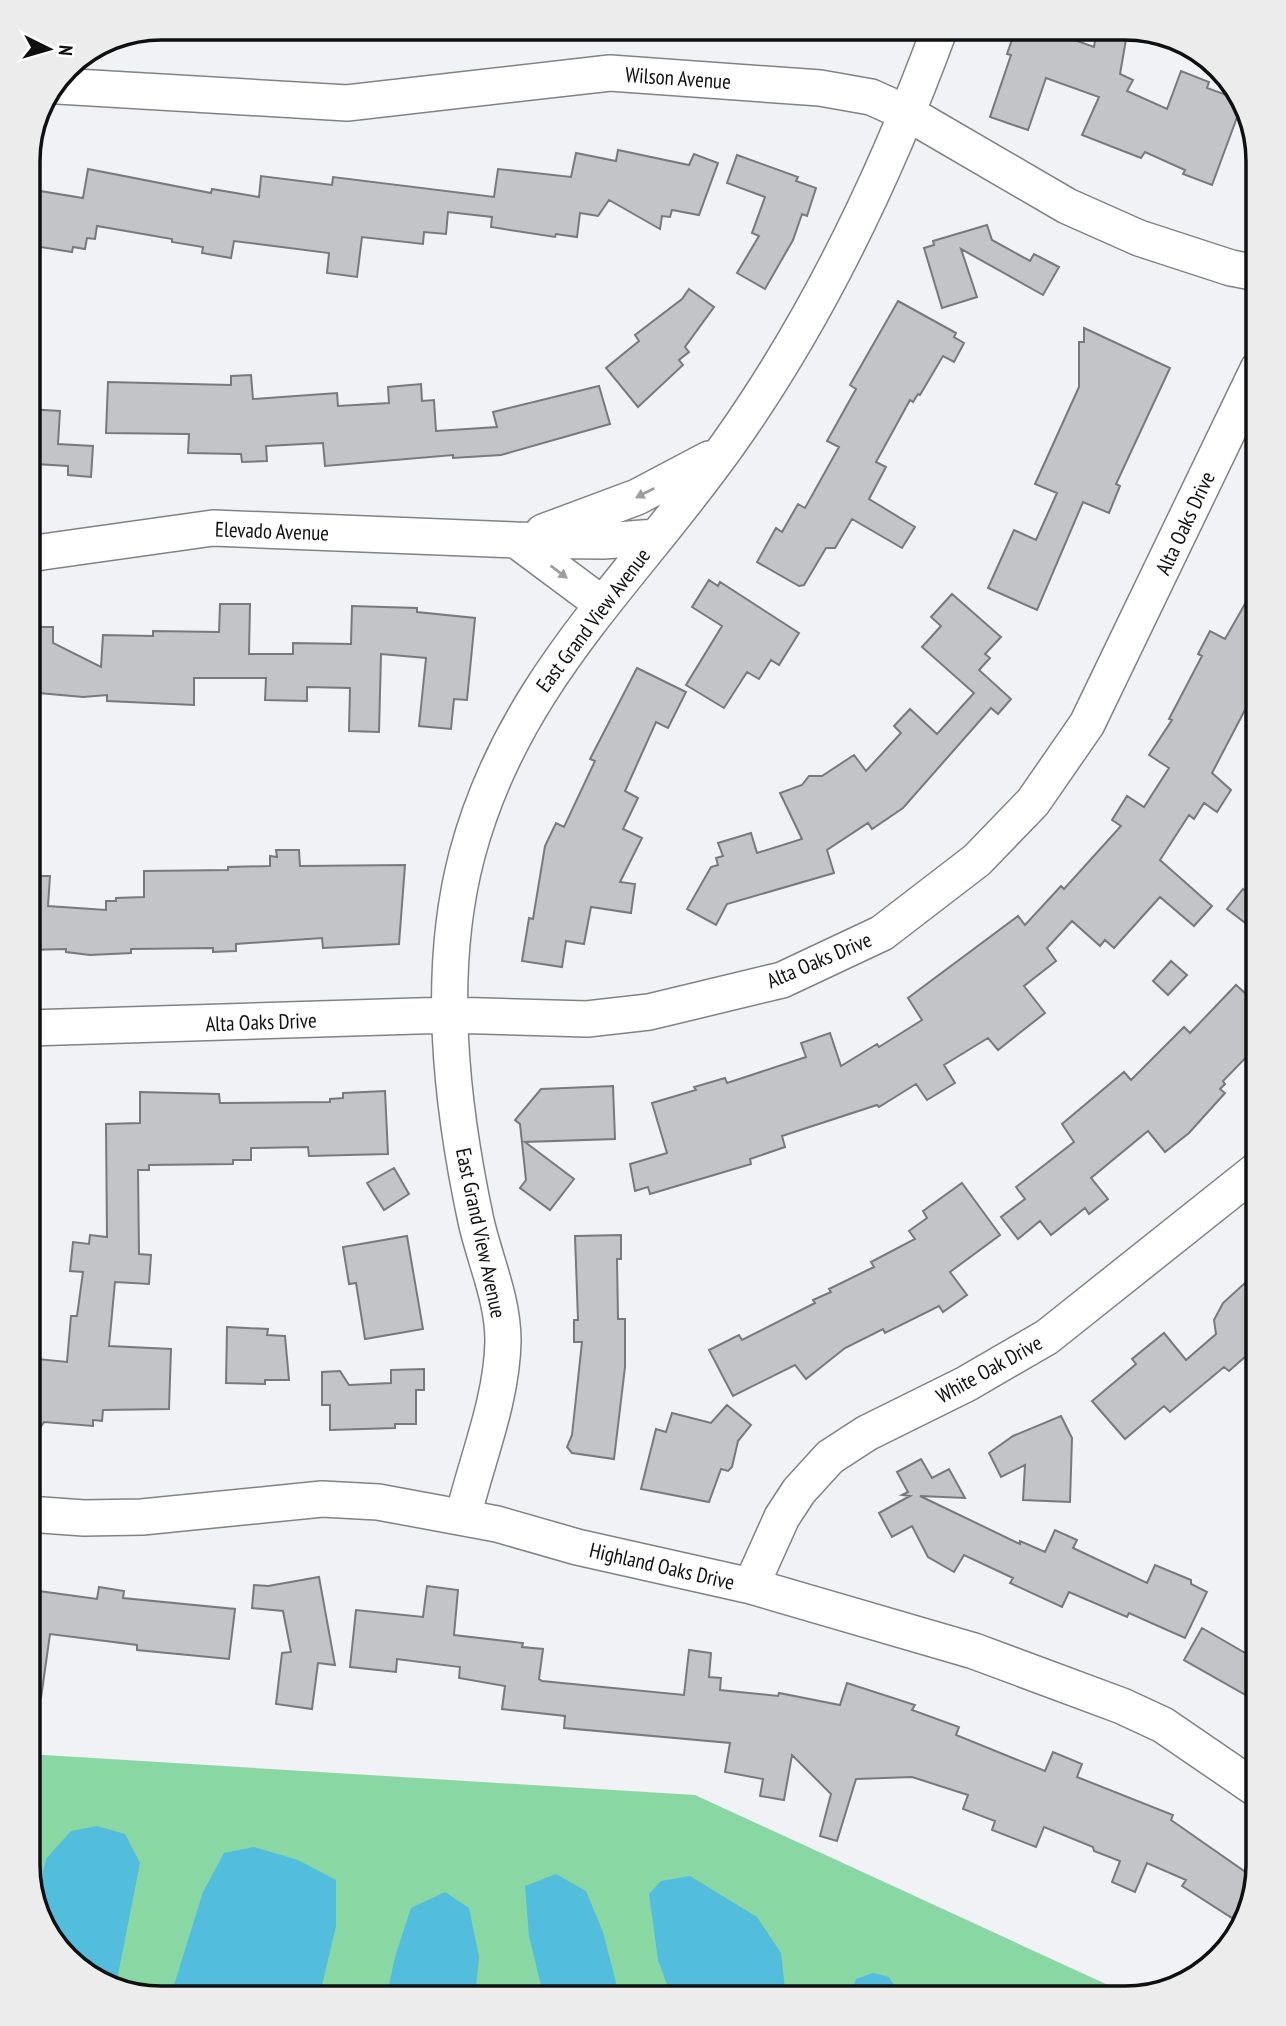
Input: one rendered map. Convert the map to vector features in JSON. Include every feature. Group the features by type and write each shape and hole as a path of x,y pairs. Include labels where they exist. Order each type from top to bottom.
{"street":[{"name":"East Grand View Avenue","path":"463,1517 499,1383 503,1339 493,1276 477,1225 461,1135 449,1016 459,895 468,853 506,748 537,692 573,639 726,447 776,374 820,302 909,114 935,41"},
{"name":"Wilson Avenue","path":"66,86 346,103 610,73 820,88 871,97 909,114 1067,206 1139,238 1246,271"},
{"name":"Alta Oaks Drive","path":"40,1028 449,1016 587,1019 649,1012 782,980 882,933 976,860 1033,802 1087,724 1246,394"},
{"name":"Elevado Avenue","path":"516,540 571,524 637,497 726,447"},
{"name":"Elevado Avenue","path":"41,552 213,528 516,540 603,541 656,537"},
{"path":"516,540 602,604"},
{"name":"White Oak Drive","path":"751,1586 782,1517 799,1491 830,1457 867,1433 966,1384 1047,1337 1246,1179"},
{"name":"Highland Oaks Drive","path":"40,1515 84,1518 142,1517 322,1499 378,1503 463,1517 576,1547 751,1586 974,1651 1122,1706 1163,1725 1246,1782"}],"green space":[{"path":"40,1755 695,1795 1110,1986 153,1985 137,1983 107,1973 81,1956 70,1945 53,1919 41,1881"}],"water":[{"path":"97,1826 125,1834 140,1863 118,1977 94,1965 70,1945 53,1919 44,1896 41,1880 46,1859 71,1831"},
{"path":"254,1847 298,1860 336,1880 336,1926 322,1985 174,1985 203,1892 224,1853"},
{"path":"556,1874 586,1891 603,1932 617,1985 541,1985 529,1936 525,1886"},
{"path":"690,1876 757,1917 781,1953 785,1986 667,1986 658,1960 649,1894 661,1881"},
{"path":"445,1892 469,1908 479,1957 476,1985 389,1985 411,1908"},
{"path":"873,1973 889,1977 894,1986 854,1986 856,1979"}],"building":[{"path":"1012,41 1077,41 1094,47 1095,41 1126,41 1120,74 1133,80 1127,91 1167,109 1181,71 1209,82 1207,88 1225,95 1237,117 1212,185 1183,174 1185,170 1145,152 1141,158 1082,135 1099,97 1046,78 1028,130 990,117 1011,55 1007,54"},
{"path":"618,150 689,165 694,154 718,163 699,215 672,210 670,217 662,216 660,229 609,200 598,216 580,213 577,237 556,234 555,237 491,227 492,217 448,212 446,234 424,232 423,244 362,237 357,277 327,273 329,253 234,241 231,258 202,253 203,247 172,242 172,239 97,226 95,239 87,238 85,249 73,247 72,252 41,247 41,191 83,198 88,169 211,193 212,189 259,197 261,176 332,185 333,177 494,197 498,169 571,177 576,153 616,161"},
{"path":"737,155 798,177 796,181 816,188 807,216 802,214 793,240 765,289 737,273 759,236 752,233 765,197 727,183"},
{"path":"987,225 992,240 1030,261 1034,254 1059,267 1043,295 961,249 977,297 942,308 924,248 934,245 933,241"},
{"path":"689,289 714,307 685,347 689,352 679,360 683,365 638,407 606,368 639,341 635,335 682,299"},
{"path":"898,301 956,333 954,337 964,343 954,362 943,356 920,395 918,394 913,402 910,400 876,462 886,467 869,499 915,527 902,548 852,519 835,548 826,548 804,585 799,586 757,562 776,528 782,532 798,504 805,508 839,447 827,441 856,389 850,385"},
{"path":"1084,328 1170,368 1116,484 1120,486 1109,513 1083,502 1037,610 988,588 1014,530 1036,540 1057,493 1035,484 1079,387 1079,342 1084,342"},
{"path":"251,375 253,399 337,393 338,406 389,403 388,387 421,384 422,401 434,400 436,431 497,427 493,412 599,386 610,424 501,455 453,458 453,455 325,466 323,443 266,446 267,461 242,462 241,454 188,453 189,434 106,433 108,382 231,385 231,376"},
{"path":"41,410 60,411 58,444 93,446 91,477 68,475 68,466 41,464"},
{"path":"709,580 718,586 720,582 799,633 779,665 771,660 759,679 747,672 724,708 686,685 722,626 692,607"},
{"path":"952,594 1001,637 985,654 990,658 979,670 1011,699 998,714 991,708 903,808 872,829 868,823 827,850 834,873 727,904 716,925 687,909 711,867 718,865 716,858 723,856 718,843 751,833 757,853 802,839 780,793 802,785 809,776 822,776 854,755 866,771 901,733 894,726 910,709 937,734 974,693 922,647 941,626 931,617"},
{"path":"1246,602 1246,708 1212,773 1231,790 1217,812 1204,803 1194,819 1189,815 1160,860 1212,906 1194,926 1160,897 1114,948 1105,940 1100,946 1072,921 1047,948 1056,961 1024,986 1045,1013 998,1050 988,1038 944,1065 955,1083 927,1100 916,1084 879,1107 877,1105 782,1136 785,1147 750,1159 751,1164 650,1194 648,1187 635,1191 630,1164 667,1153 652,1103 696,1090 694,1087 725,1078 727,1083 806,1057 801,1043 830,1033 841,1066 877,1044 879,1047 922,1020 908,998 1018,916 1025,925 1061,886 1064,889 1121,826 1112,820 1127,796 1144,807 1169,768 1149,755 1172,720 1169,719 1202,656 1198,654 1210,631 1225,639"},
{"path":"220,604 250,604 249,654 293,654 293,643 351,644 352,606 417,608 417,612 475,618 467,700 454,699 451,729 419,726 426,658 381,654 379,732 349,731 350,688 307,687 307,701 265,700 266,678 194,678 194,705 107,701 107,695 83,697 41,693 41,627 53,627 53,643 101,667 103,635 153,636 153,631 219,632"},
{"path":"637,668 686,692 668,728 656,722 625,791 638,798 623,829 642,838 620,882 635,884 631,913 591,907 584,944 566,941 562,967 522,961 529,918 533,919 545,846 556,823 564,827 595,761 590,759"},
{"path":"276,850 299,850 300,866 405,865 399,944 323,948 322,938 236,944 236,951 213,952 213,948 131,949 131,953 90,955 66,952 66,949 41,950 41,876 50,876 48,906 106,910 106,901 144,897 144,871 228,870 228,867 270,866 270,856 277,857"},
{"path":"1243,889 1246,891 1246,923 1227,909"},
{"path":"1171,961 1187,975 1168,995 1153,981"},
{"path":"1236,985 1245,993 1246,1057 1223,1081 1225,1084 1220,1089 1225,1093 1189,1133 1165,1152 1148,1131 1091,1178 1108,1199 1089,1214 1085,1208 1051,1235 1040,1221 1018,1239 1001,1217 1025,1199 1016,1187 1074,1142 1062,1124 1124,1072 1131,1080 1184,1027 1190,1033"},
{"path":"613,1086 615,1139 525,1142 574,1179 550,1210 520,1188 526,1180 520,1124 515,1120 541,1089"},
{"path":"385,1091 388,1154 309,1156 308,1147 251,1148 251,1160 233,1160 233,1164 149,1165 149,1170 138,1170 139,1254 151,1255 149,1284 115,1282 109,1346 171,1349 169,1409 103,1410 102,1421 93,1420 93,1426 44,1422 40,1428 40,1359 67,1362 71,1316 77,1316 83,1272 70,1271 73,1242 89,1244 90,1235 107,1237 106,1124 140,1123 140,1092 219,1094 220,1103 330,1102 330,1099 343,1098 343,1093"},
{"path":"394,1168 409,1194 384,1210 367,1183"},
{"path":"962,1183 1000,1235 950,1272 967,1295 943,1312 939,1306 885,1333 883,1329 845,1348 806,1379 795,1365 733,1396 709,1350 739,1335 742,1340 815,1303 813,1300 831,1292 829,1289 874,1267 871,1262 915,1239 909,1231 927,1218 923,1211"},
{"path":"621,1235 621,1259 617,1259 618,1319 625,1319 625,1367 614,1459 572,1453 567,1447 572,1435 582,1342 574,1342 574,1320 578,1320 575,1236"},
{"path":"407,1236 423,1329 365,1339 356,1283 349,1284 343,1247"},
{"path":"1246,1282 1246,1358 1229,1371 1224,1367 1170,1412 1164,1406 1125,1439 1092,1401 1136,1364 1132,1359 1164,1333 1186,1360 1216,1334 1214,1320 1223,1303"},
{"path":"227,1327 268,1329 267,1335 285,1336 289,1380 265,1380 265,1384 226,1383"},
{"path":"424,1369 424,1390 416,1390 416,1424 395,1424 395,1428 330,1430 330,1405 322,1405 322,1372 340,1371 349,1385 391,1383 391,1370"},
{"path":"727,1405 751,1425 738,1441 732,1467 728,1471 721,1469 709,1502 641,1489 656,1429 666,1432 672,1413 711,1423"},
{"path":"1061,1416 1072,1438 1070,1502 1023,1500 1025,1465 1001,1477 989,1453 1013,1436"},
{"path":"921,1459 932,1478 949,1469 965,1498 920,1496 1020,1544 1020,1541 1045,1552 1055,1530 1077,1540 1073,1548 1147,1583 1155,1565 1191,1580 1191,1584 1207,1592 1185,1638 1129,1613 1127,1617 1069,1592 1062,1607 1010,1583 1013,1578 964,1555 954,1572 928,1557 912,1526 892,1537 879,1513 910,1496 902,1495 908,1492 897,1472"},
{"path":"319,1577 335,1665 318,1663 312,1709 276,1704 282,1653 291,1652 283,1611 252,1608 254,1585 268,1586"},
{"path":"427,1586 458,1590 454,1635 523,1643 522,1647 543,1649 539,1679 542,1681 684,1695 689,1650 711,1653 709,1677 721,1678 720,1690 778,1696 779,1693 840,1705 847,1683 915,1705 912,1710 959,1727 956,1735 1045,1771 1053,1752 1082,1764 1077,1777 1173,1815 1171,1820 1246,1872 1242,1896 1232,1918 1182,1886 1186,1880 1147,1863 1135,1892 1112,1882 1120,1861 1094,1851 1093,1847 1044,1827 1036,1847 992,1830 995,1821 963,1809 968,1795 912,1777 856,1779 837,1841 820,1836 831,1794 792,1755 784,1800 760,1796 763,1779 725,1772 730,1743 564,1728 565,1716 502,1709 505,1686 459,1678 460,1667 397,1659 396,1672 350,1667 356,1610 423,1617"},
{"path":"99,1587 124,1591 123,1598 235,1609 229,1659 137,1650 137,1645 50,1634 40,1698 40,1591 97,1599"},
{"path":"1202,1628 1246,1653 1246,1695 1184,1660"}]}
